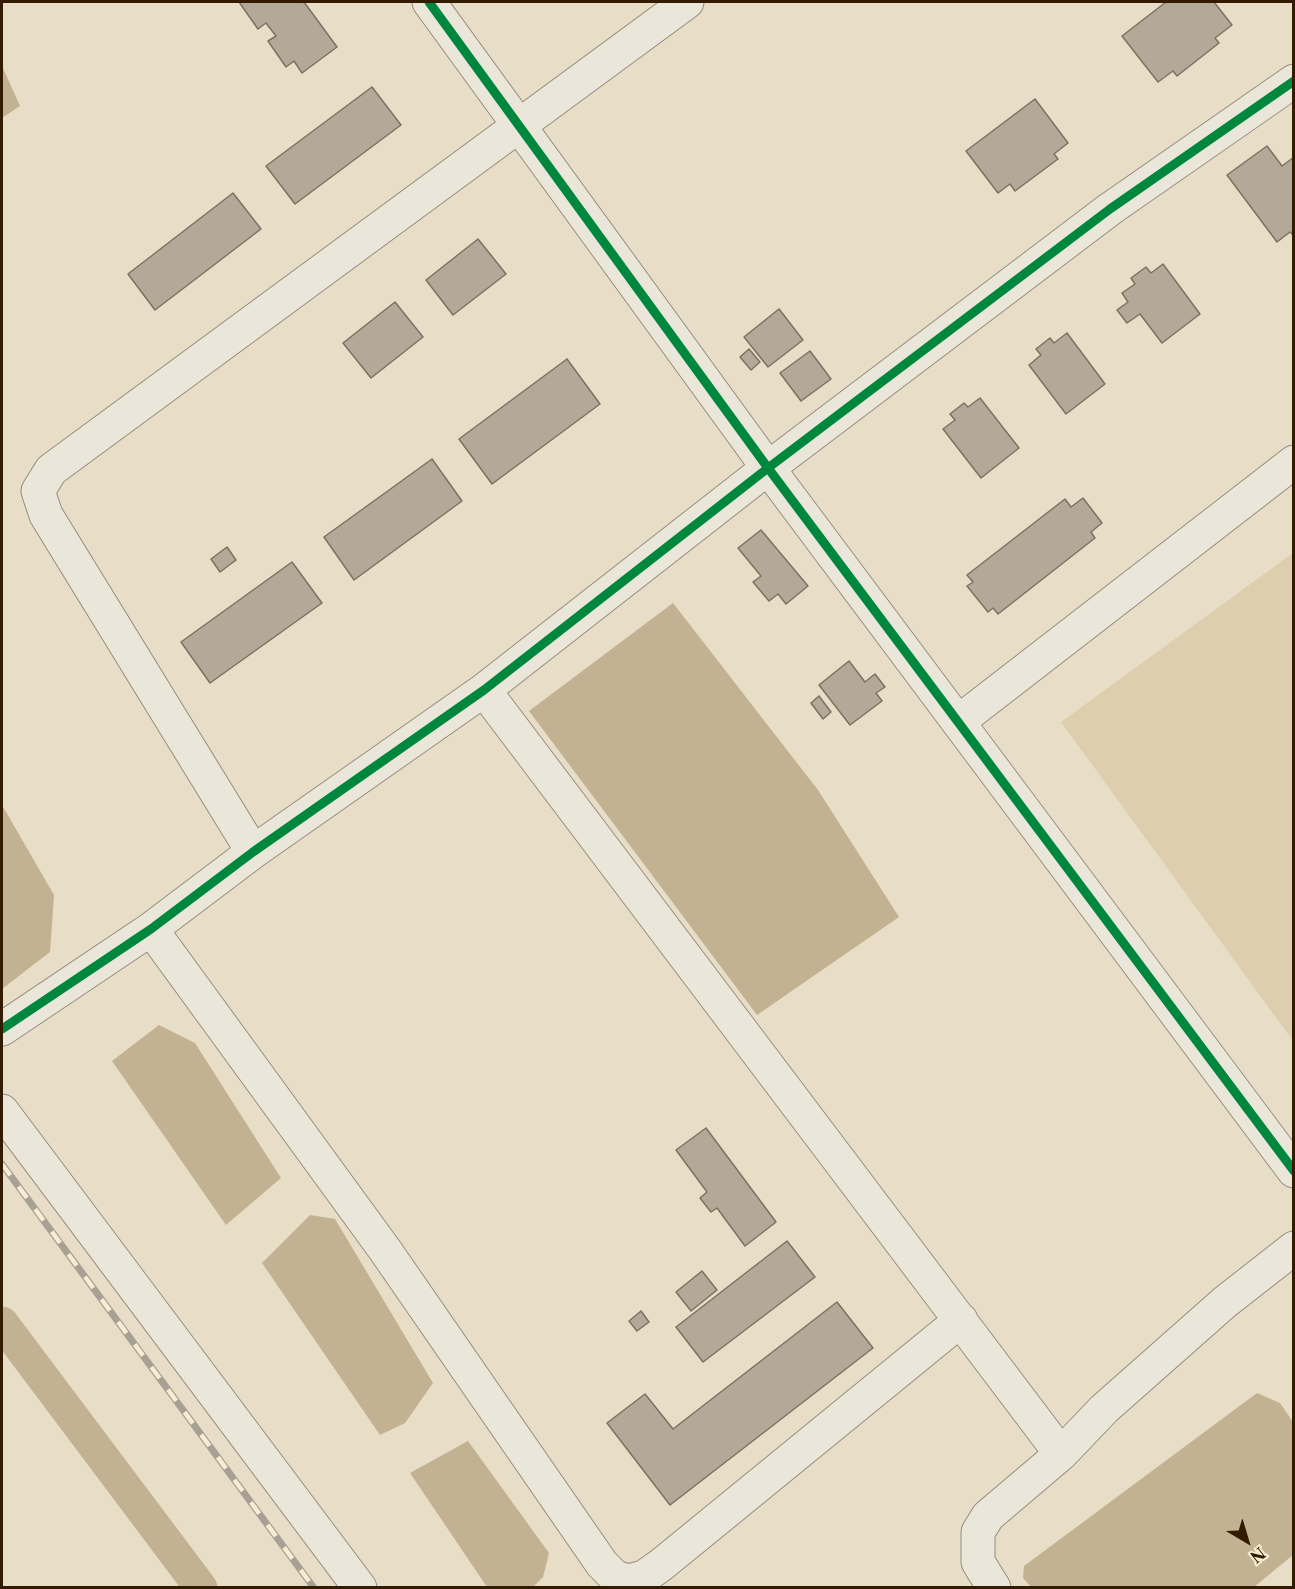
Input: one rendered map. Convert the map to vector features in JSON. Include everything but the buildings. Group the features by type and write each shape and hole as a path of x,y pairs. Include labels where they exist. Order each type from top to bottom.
{"street":[{"path":"429,2 768,468 1293,1171"},
{"path":"252,852 46,515 38,491 51,470 687,2"},
{"path":"2,1029 151,929 252,852 484,690 768,468 1110,209 1293,81"},
{"path":"958,722 1293,462"},
{"path":"484,690 1061,1454"},
{"path":"151,929 385,1250 602,1564 615,1577 629,1581 644,1577 661,1565 961,1320"},
{"path":"2,1111 360,1587"},
{"path":"994,1587 978,1562 978,1532 988,1516 1061,1454 1104,1409 1225,1302 1293,1248"}],"shaded area":[{"path":"2,66 20,106 2,118"},
{"path":"1293,553 1293,1041 1061,722"},
{"path":"673,603 818,790 899,917 757,1015 529,711"},
{"path":"2,805 54,895 50,952 2,989"},
{"path":"159,1025 195,1043 281,1178 226,1225 112,1061"},
{"path":"310,1215 335,1219 433,1383 405,1423 380,1435 262,1263"},
{"path":"1257,1393 1280,1403 1293,1422 1293,1555 1254,1587 1031,1587 1023,1578 1024,1566"},
{"path":"468,1441 549,1553 543,1577 533,1587 487,1587 410,1473"}],"waterway":[{"path":"2,1323 201,1588"}],"railway":[{"path":"2,1164 314,1588"}],"cycle path":[{"path":"429,2 768,468 1294,1171"},
{"path":"2,1029 151,929 253,852 484,690 768,468 1110,209 1294,81"}]}
